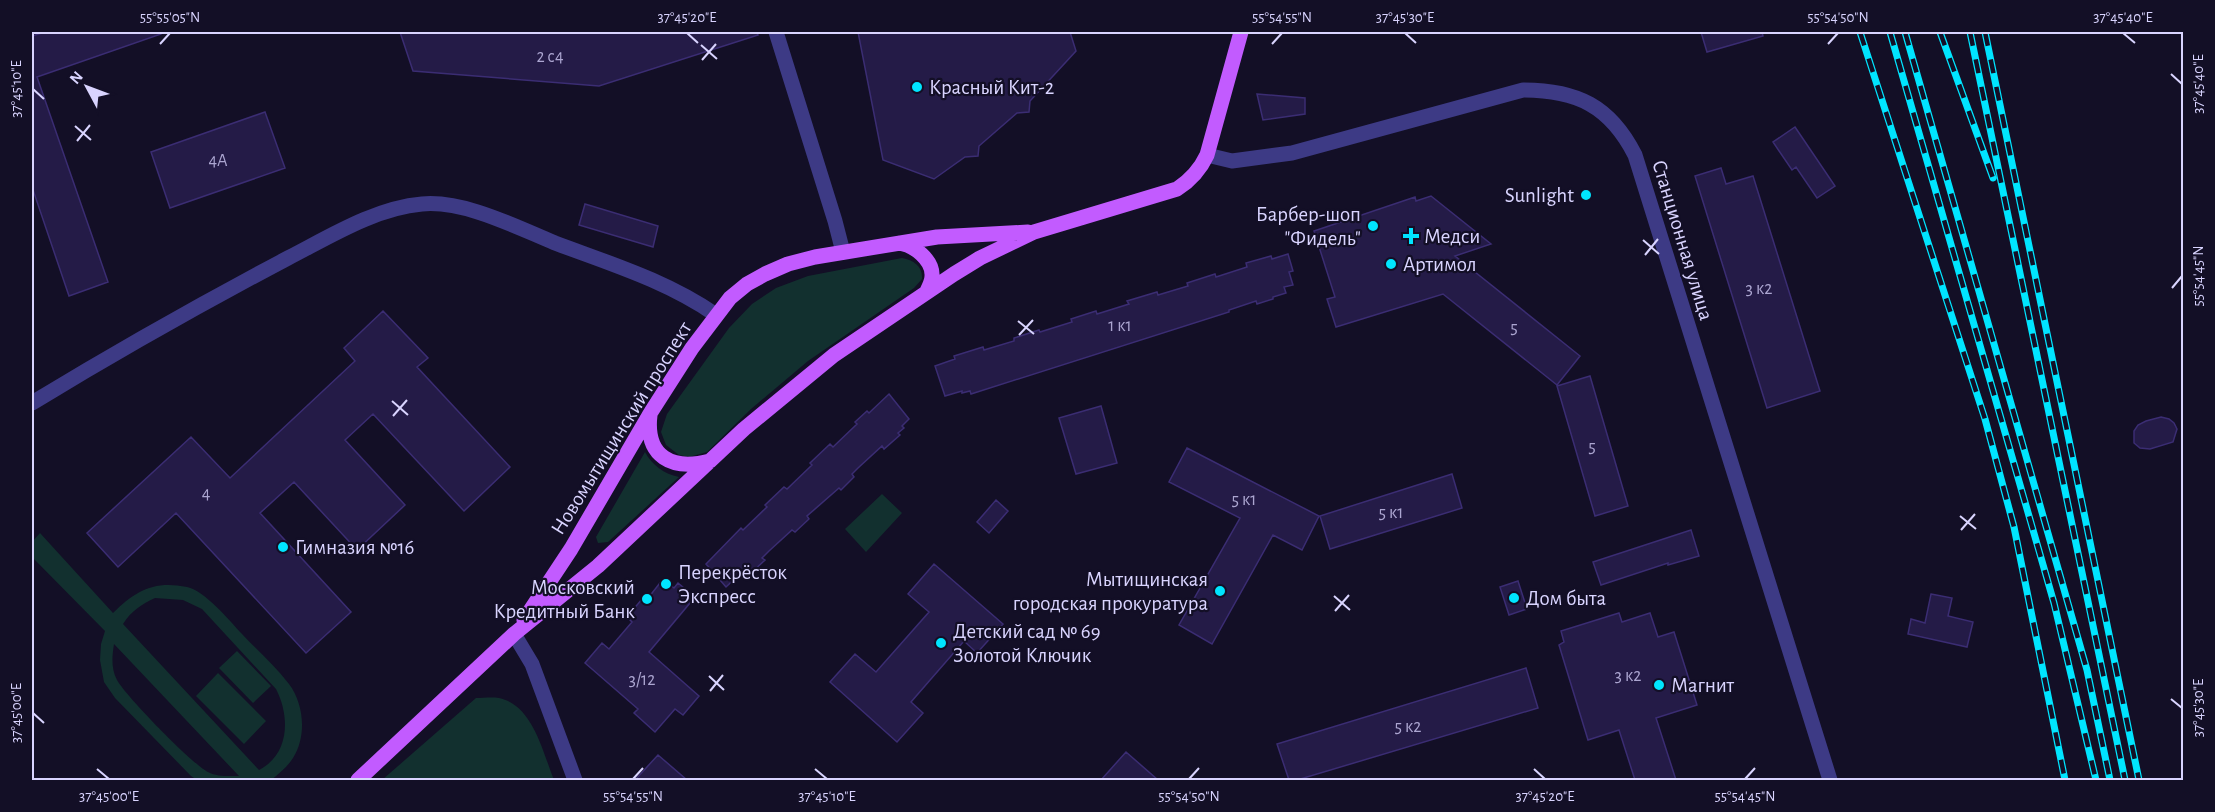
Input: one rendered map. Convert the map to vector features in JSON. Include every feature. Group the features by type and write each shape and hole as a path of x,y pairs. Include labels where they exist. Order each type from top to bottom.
{"main road":[{"path":"1207,155 1241,32"},
{"name":"Новомытищинский проспект","path":"358,780 514,634 598,566 710,461 799,382 869,330 980,258 1034,232 1177,189 1197,172 1207,155"},
{"name":"Новомытищинский проспект","path":"514,634 571,549 651,412 692,348 730,298 765,274 788,264 843,252 894,243 964,235 1034,232"},
{"path":"894,243 905,244 916,249 924,257 930,267 932,277 927,291"},
{"path":"651,412 650,438 665,458 679,464 699,464 710,461"}],"street":[{"path":"776,32 836,221 843,252"},
{"name":"Станционная улица","path":"1207,155 1223,160 1246,161 1292,153 1523,90 1545,90 1568,95 1602,111 1613,120 1635,155 1830,780"},
{"path":"32,403 174,320 312,246 384,213 422,204 442,204 475,212 664,284 716,315"},
{"path":"514,634 532,664 575,780"}],"green space":[{"path":"902,258 914,262 921,271 922,279 914,288 808,361 751,409 707,452 689,457 679,455 666,445 661,432 667,414 729,328 752,304 776,288 808,276"},
{"path":"645,452 659,468 679,477 608,542 598,543 596,537"},
{"path":"882,494 902,513 866,552 845,529"},
{"path":"40,533 113,613 137,593 155,586 187,587 209,600 278,671 294,692 301,710 302,730 297,749 289,764 271,780 197,780 191,776 115,698 104,682 100,660 105,631 32,557 32,542","holes":["155,598 183,600 202,609 276,689 284,711 282,744 277,754 259,770 123,624 137,608","114,644 239,776 212,774 200,767 145,714 115,676 112,663"]},
{"path":"237,651 271,686 253,703 219,668"},
{"path":"218,673 266,721 244,744 196,696"},
{"path":"476,698 499,698 511,702 520,710 541,744 554,780 382,780"}],"building":[{"path":"45,32 161,32 161,34 37,77 108,282 69,296 32,187 32,36"},
{"path":"400,32 757,32 758,35 599,86 413,71"},
{"path":"858,32 1070,32 1076,51 1030,101 1029,112 1017,113 979,146 978,156 965,157 934,179 883,160"},
{"path":"1701,32 1762,32 1763,36 1707,52"},
{"path":"1257,94 1305,98 1305,114 1263,120"},
{"path":"265,112 285,168 170,208 151,152"},
{"path":"1795,127 1835,186 1817,198 1796,167 1792,170 1773,142"},
{"path":"1721,168 1726,184 1753,176 1820,391 1767,408 1695,176"},
{"name":"Артимол","path":"1431,196 1491,244 1455,256 1580,356 1557,385 1443,294 1336,327 1327,299 1335,297 1314,231 1415,197 1416,201"},
{"path":"585,204 658,226 653,247 579,225"},
{"path":"1288,254 1293,271 1289,272 1293,285 1284,287 1286,293 1273,297 1273,299 1257,304 1256,301 1229,310 1229,312 971,394 970,391 962,393 962,391 945,396 935,366 955,359 954,356 1014,341 1014,338 1072,322 1071,319 1096,311 1097,314 1129,304 1127,301 1157,292 1158,295 1188,286 1187,283 1247,267 1246,263"},
{"path":"383,311 428,358 417,367 510,467 464,511 373,414 345,440 405,505 357,550 294,482 260,513 351,612 306,653 176,513 118,567 87,533 191,437 230,478 355,361 344,348"},
{"path":"1590,376 1628,506 1595,516 1557,386"},
{"path":"889,394 909,419 898,433 900,435 884,449 882,446 858,468 852,474 854,477 841,490 839,488 807,516 809,519 795,532 792,530 769,551 762,558 765,560 752,572 750,570 743,576 741,573 726,587 706,564 741,528 743,530 767,507 765,505 784,487 787,489 812,465 810,463 830,444 833,447 857,424 855,422 867,411 869,413"},
{"path":"1101,406 1117,463 1076,474 1059,418"},
{"path":"2161,417 2169,419 2177,429 2173,442 2150,449 2140,448 2134,443 2134,431 2138,425"},
{"path":"1187,448 1319,516 1302,550 1273,535 1212,644 1179,625 1240,518 1169,482"},
{"path":"1452,474 1462,508 1330,549 1320,516"},
{"path":"996,500 1008,511 989,533 977,522"},
{"path":"1691,530 1699,556 1668,565 1668,563 1601,585 1593,562"},
{"path":"934,564 1003,624 977,653 964,641 911,702 923,713 897,742 830,682 855,654 876,672 929,612 908,594"},
{"path":"663,579 674,588 678,583 695,597 649,652 699,696 683,715 675,709 655,732 634,713 638,709 585,663 602,643 609,649 632,622 627,617 642,599 645,602"},
{"name":"Дом быта","path":"1518,581 1527,609 1509,615 1500,587"},
{"path":"1931,594 1952,598 1948,616 1973,622 1967,647 1908,634 1911,619 1925,623"},
{"path":"1619,613 1622,622 1650,613 1658,637 1674,632 1697,705 1656,718 1676,780 1635,780 1619,730 1588,740 1559,645 1564,642 1561,631"},
{"path":"1526,668 1538,708 1297,780 1289,780 1277,744"},
{"path":"1126,752 1158,780 1101,780"},
{"path":"658,755 687,780 635,780"}],"railway":[{"path":"1860,32 1985,419 2014,527 2065,780"},
{"path":"1890,32 2054,603 2096,780"},
{"path":"1905,32 2087,670 2110,780"},
{"path":"1940,32 1993,178"},
{"path":"1970,32 2125,780"},
{"path":"1985,32 2139,780"}],"place":[{"name":"Красный Кит-2","path":"917,87"},
{"name":"Sunlight","path":"1586,195"},
{"name":"Барбер-шоп \"Фидель\"","path":"1373,226"},
{"name":"Медси","path":"1411,236"},
{"name":"Артимол","path":"1391,264"},
{"name":"Гимназия №16","path":"283,547"},
{"name":"Перекрёсток Экспресс","path":"666,584"},
{"name":"Мытищинская городская прокуратура","path":"1220,591"},
{"name":"Дом быта","path":"1514,598"},
{"name":"Московский Кредитный Банк","path":"647,599"},
{"name":"Детский сад № 69 Золотой Ключик","path":"941,643"},
{"name":"Магнит","path":"1659,685"}]}
